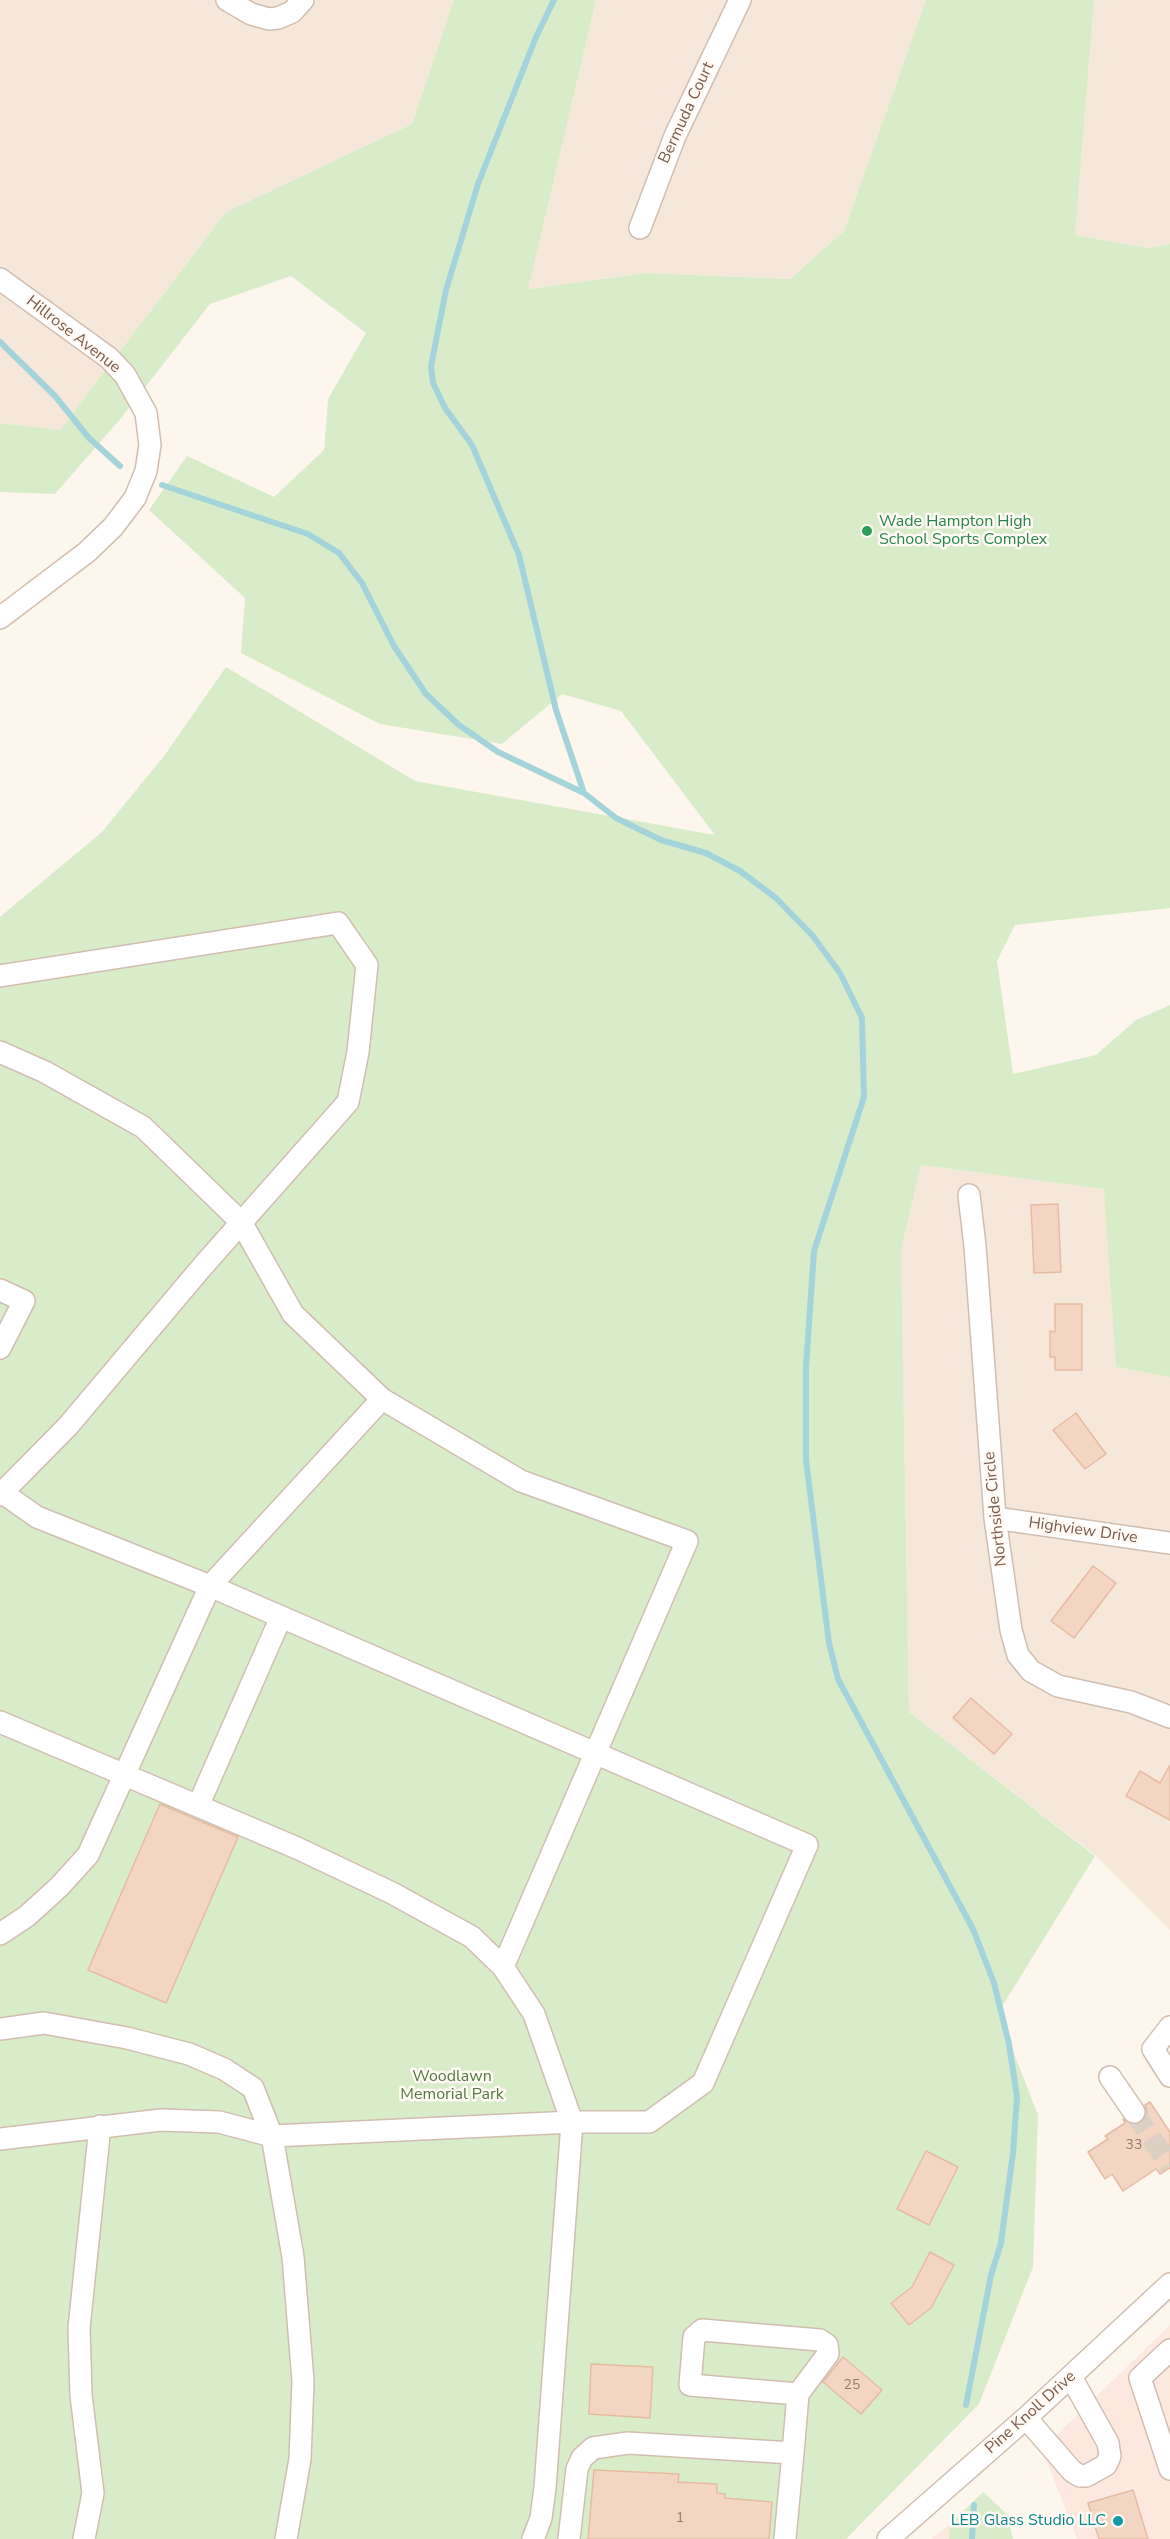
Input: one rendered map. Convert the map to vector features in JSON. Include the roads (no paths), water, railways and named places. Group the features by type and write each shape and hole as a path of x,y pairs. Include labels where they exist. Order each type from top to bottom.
{"street":[{"path":"227,0 251,14 269,19 292,12 303,0"},
{"name":"Bermuda Court","path":"640,228 675,136 740,0"},
{"name":"Hillrose Avenue","path":"0,279 109,358 125,375 146,413 150,445 146,471 135,498 113,527 87,552 0,618"},
{"path":"0,976 338,923 367,965 358,1052 348,1102 241,1222 68,1426 1,1493 37,1517 210,1586 807,1845 703,2083 650,2122 572,2122 272,2136 219,2122 161,2120 0,2139"},
{"path":"0,1052 45,1072 142,1127 241,1222 293,1314 382,1399 521,1481 687,1541 503,1967"},
{"name":"Northside Circle","path":"969,1195 975,1246 995,1518 1011,1630 1018,1655 1023,1663 1041,1678 1058,1686 1131,1702 1170,1717"},
{"path":"0,1290 24,1301 0,1347"},
{"path":"0,1934 27,1916 59,1887 88,1855 210,1586 382,1399"},
{"name":"Highview Drive","path":"995,1518 1170,1543"},
{"path":"198,1806 281,1617"},
{"path":"0,1722 198,1806 392,1893 472,1937 503,1967 534,2014 572,2122 545,2488 541,2518 533,2539"},
{"path":"0,2029 44,2023 127,2038 189,2054 224,2068 253,2088 272,2136 293,2257 303,2381 300,2459 286,2539"},
{"path":"1170,2027 1154,2049 1170,2076"},
{"path":"1110,2077 1134,2112"},
{"path":"84,2539 93,2493 81,2396 79,2328 100,2126"},
{"name":"Pine Knoll Drive","path":"888,2539 1026,2418 1170,2284"},
{"path":"785,2539 798,2394 828,2354 827,2345 820,2340 702,2330 694,2337 690,2385 798,2394"},
{"path":"1170,2350 1140,2378 1170,2469"},
{"path":"1026,2418 1072,2471 1080,2476 1086,2476 1106,2465 1110,2456 1108,2443 1071,2377"},
{"path":"569,2539 577,2469 582,2458 593,2448 628,2443 793,2453"}],"waterway":[{"path":"554,0 536,37 478,184 446,290 431,366 433,383 445,408 472,445 519,555 556,710 584,793"},
{"path":"0,342 55,396 89,438 120,466"},
{"path":"162,485 308,534 339,553 362,583 394,646 426,694 459,725 498,752 584,793 616,818 661,840 706,853 740,871 776,898 812,935 840,973 862,1018 864,1097 814,1251 806,1367 806,1460 829,1643 838,1679 973,1929 994,1983 1009,2044 1017,2097 1013,2153 1001,2243 991,2275 966,2405"},
{"path":"972,2539 974,2505"}],"tunnel":[{"path":"1134,2112 1170,2166"}],"place":[{"name":"Wade Hampton High School Sports Complex","path":"867,531"},
{"name":"LEB Glass Studio LLC","path":"1118,2521"}],"park label":[{"name":"Woodlawn Memorial Park","path":"452,2086"}]}
